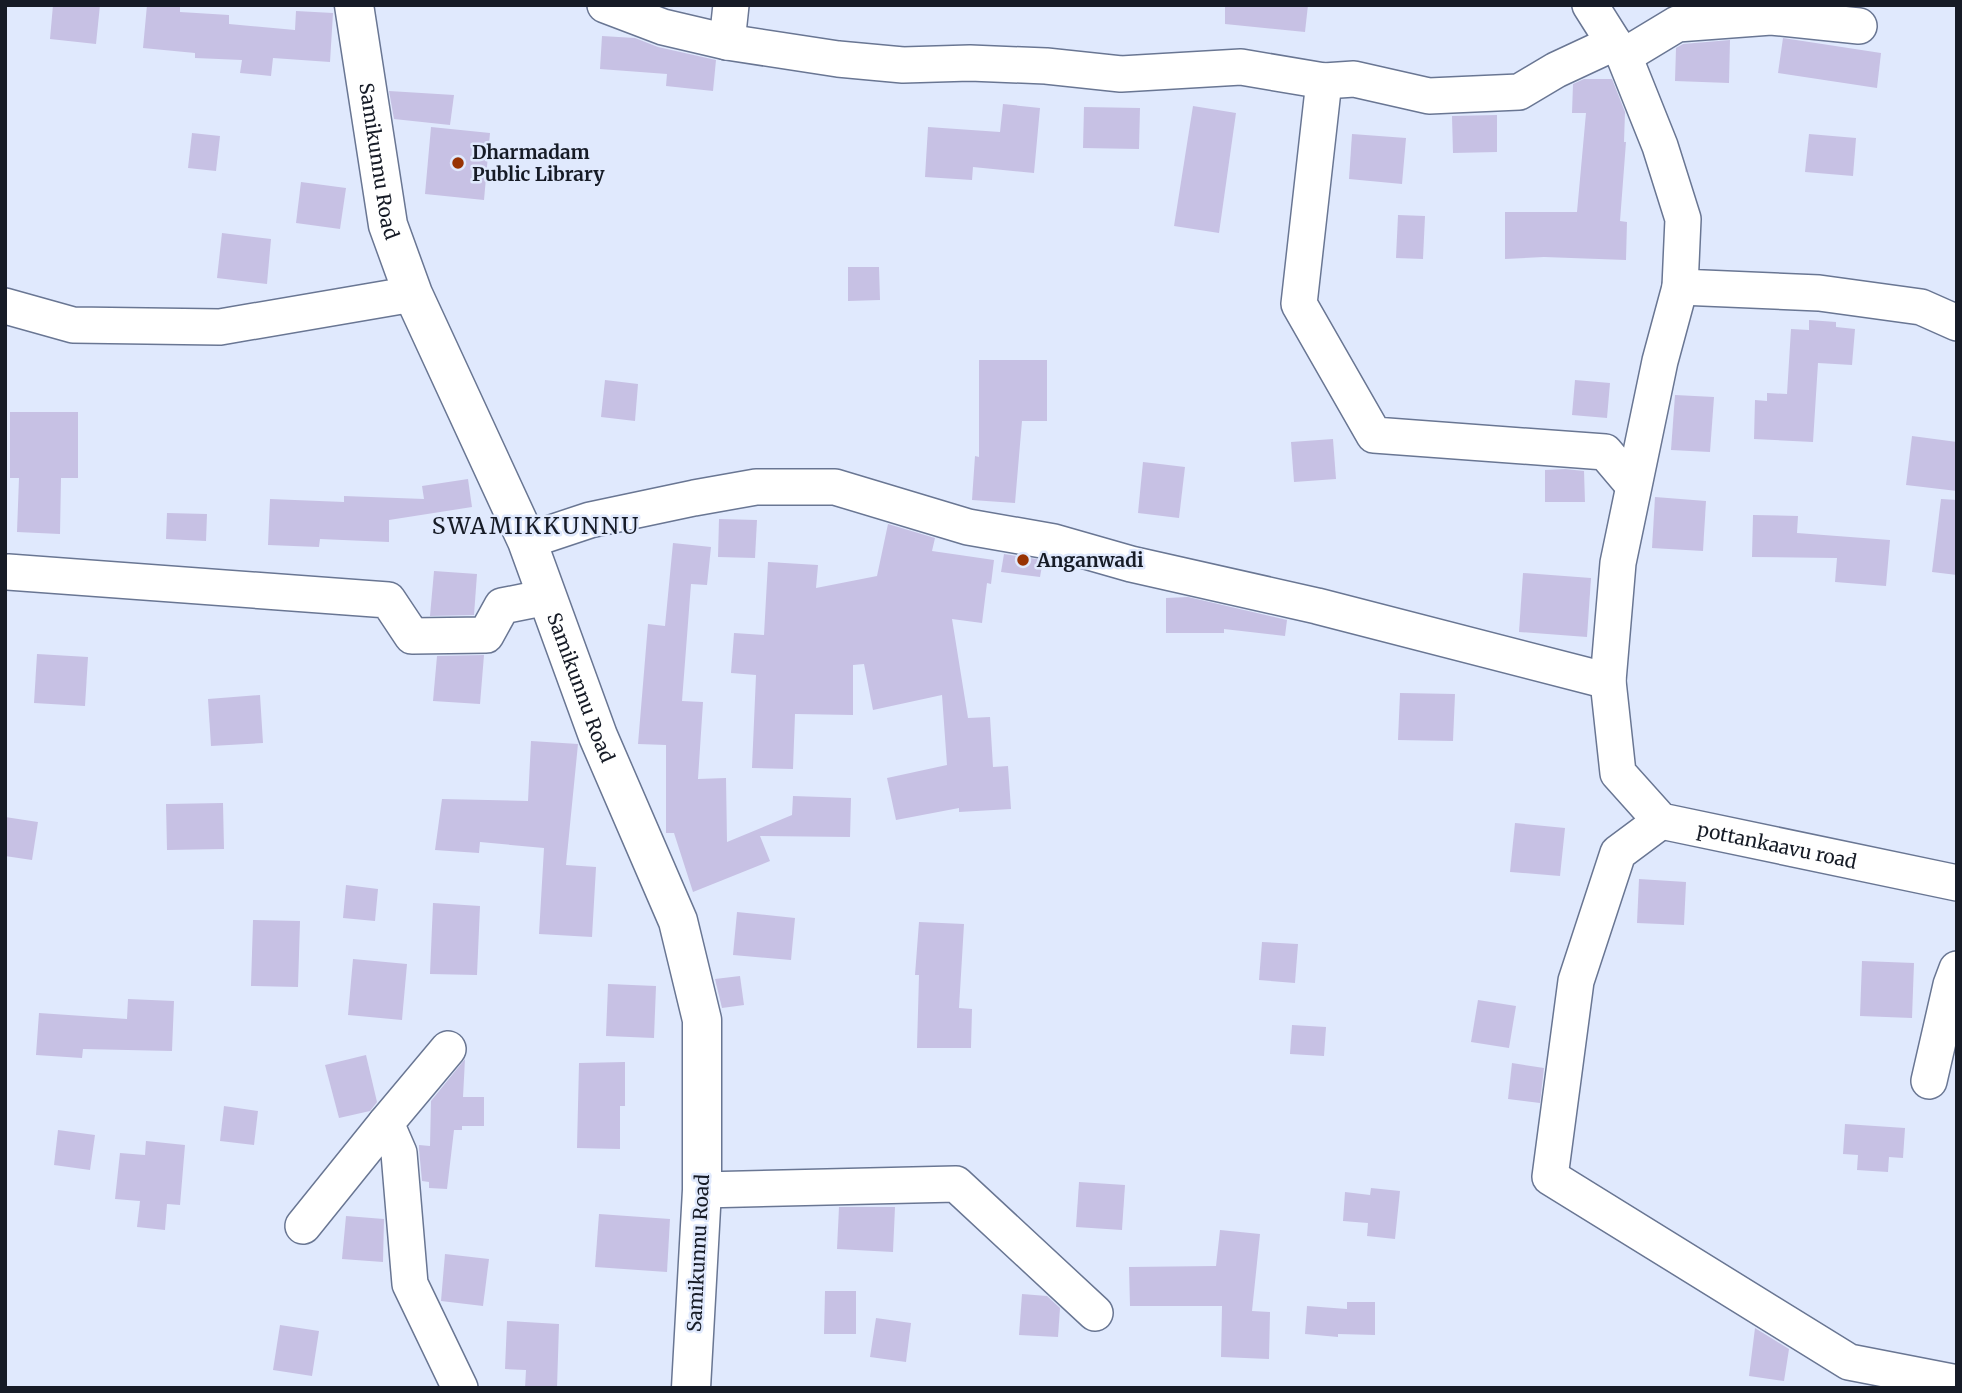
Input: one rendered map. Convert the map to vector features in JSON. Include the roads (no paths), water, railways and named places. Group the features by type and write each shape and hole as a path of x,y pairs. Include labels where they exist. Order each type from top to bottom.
{"main road":[{"name":"Samikunnu Road","path":"354,5 388,225 413,294 527,541 598,736 678,920 702,1020 702,1189 691,1388"}],"street":[{"path":"605,5 663,27 727,42 838,59 903,65 970,63 1046,66 1121,74 1241,67 1324,81 1354,79 1429,96 1519,92 1556,70 1619,50 1677,24 1771,17 1858,26"},
{"path":"727,42 731,5"},
{"path":"1590,5 1619,50 1660,146 1683,219 1680,287 1660,361 1618,563 1608,681 1618,773 1661,821 1618,853 1576,981 1550,1177 1849,1362 1957,1383"},
{"path":"1324,81 1300,304 1374,435 1605,452 1633,485"},
{"path":"1680,287 1819,293 1921,307 1957,323"},
{"path":"5,306 73,325 220,327 413,294"},
{"path":"527,541 590,520 694,498 756,488 835,487 968,527 1054,542 1130,564 1317,606 1608,681"},
{"path":"8,572 388,600 412,636 486,635 502,606 547,597"},
{"name":"pottankaavu road","path":"1661,821 1957,883"},
{"path":"1929,1081 1957,969"},
{"path":"303,1226 448,1049"},
{"path":"386,1123 399,1153 410,1284 460,1388"},
{"path":"702,1189 956,1184 1095,1313"}],"place":[{"name":"Dharmadam Public Library","path":"458,163"},
{"name":"Anganwadi","path":"1023,560"}],"district":[{"name":"SWAMIKKUNNU","path":"536,525"}]}
